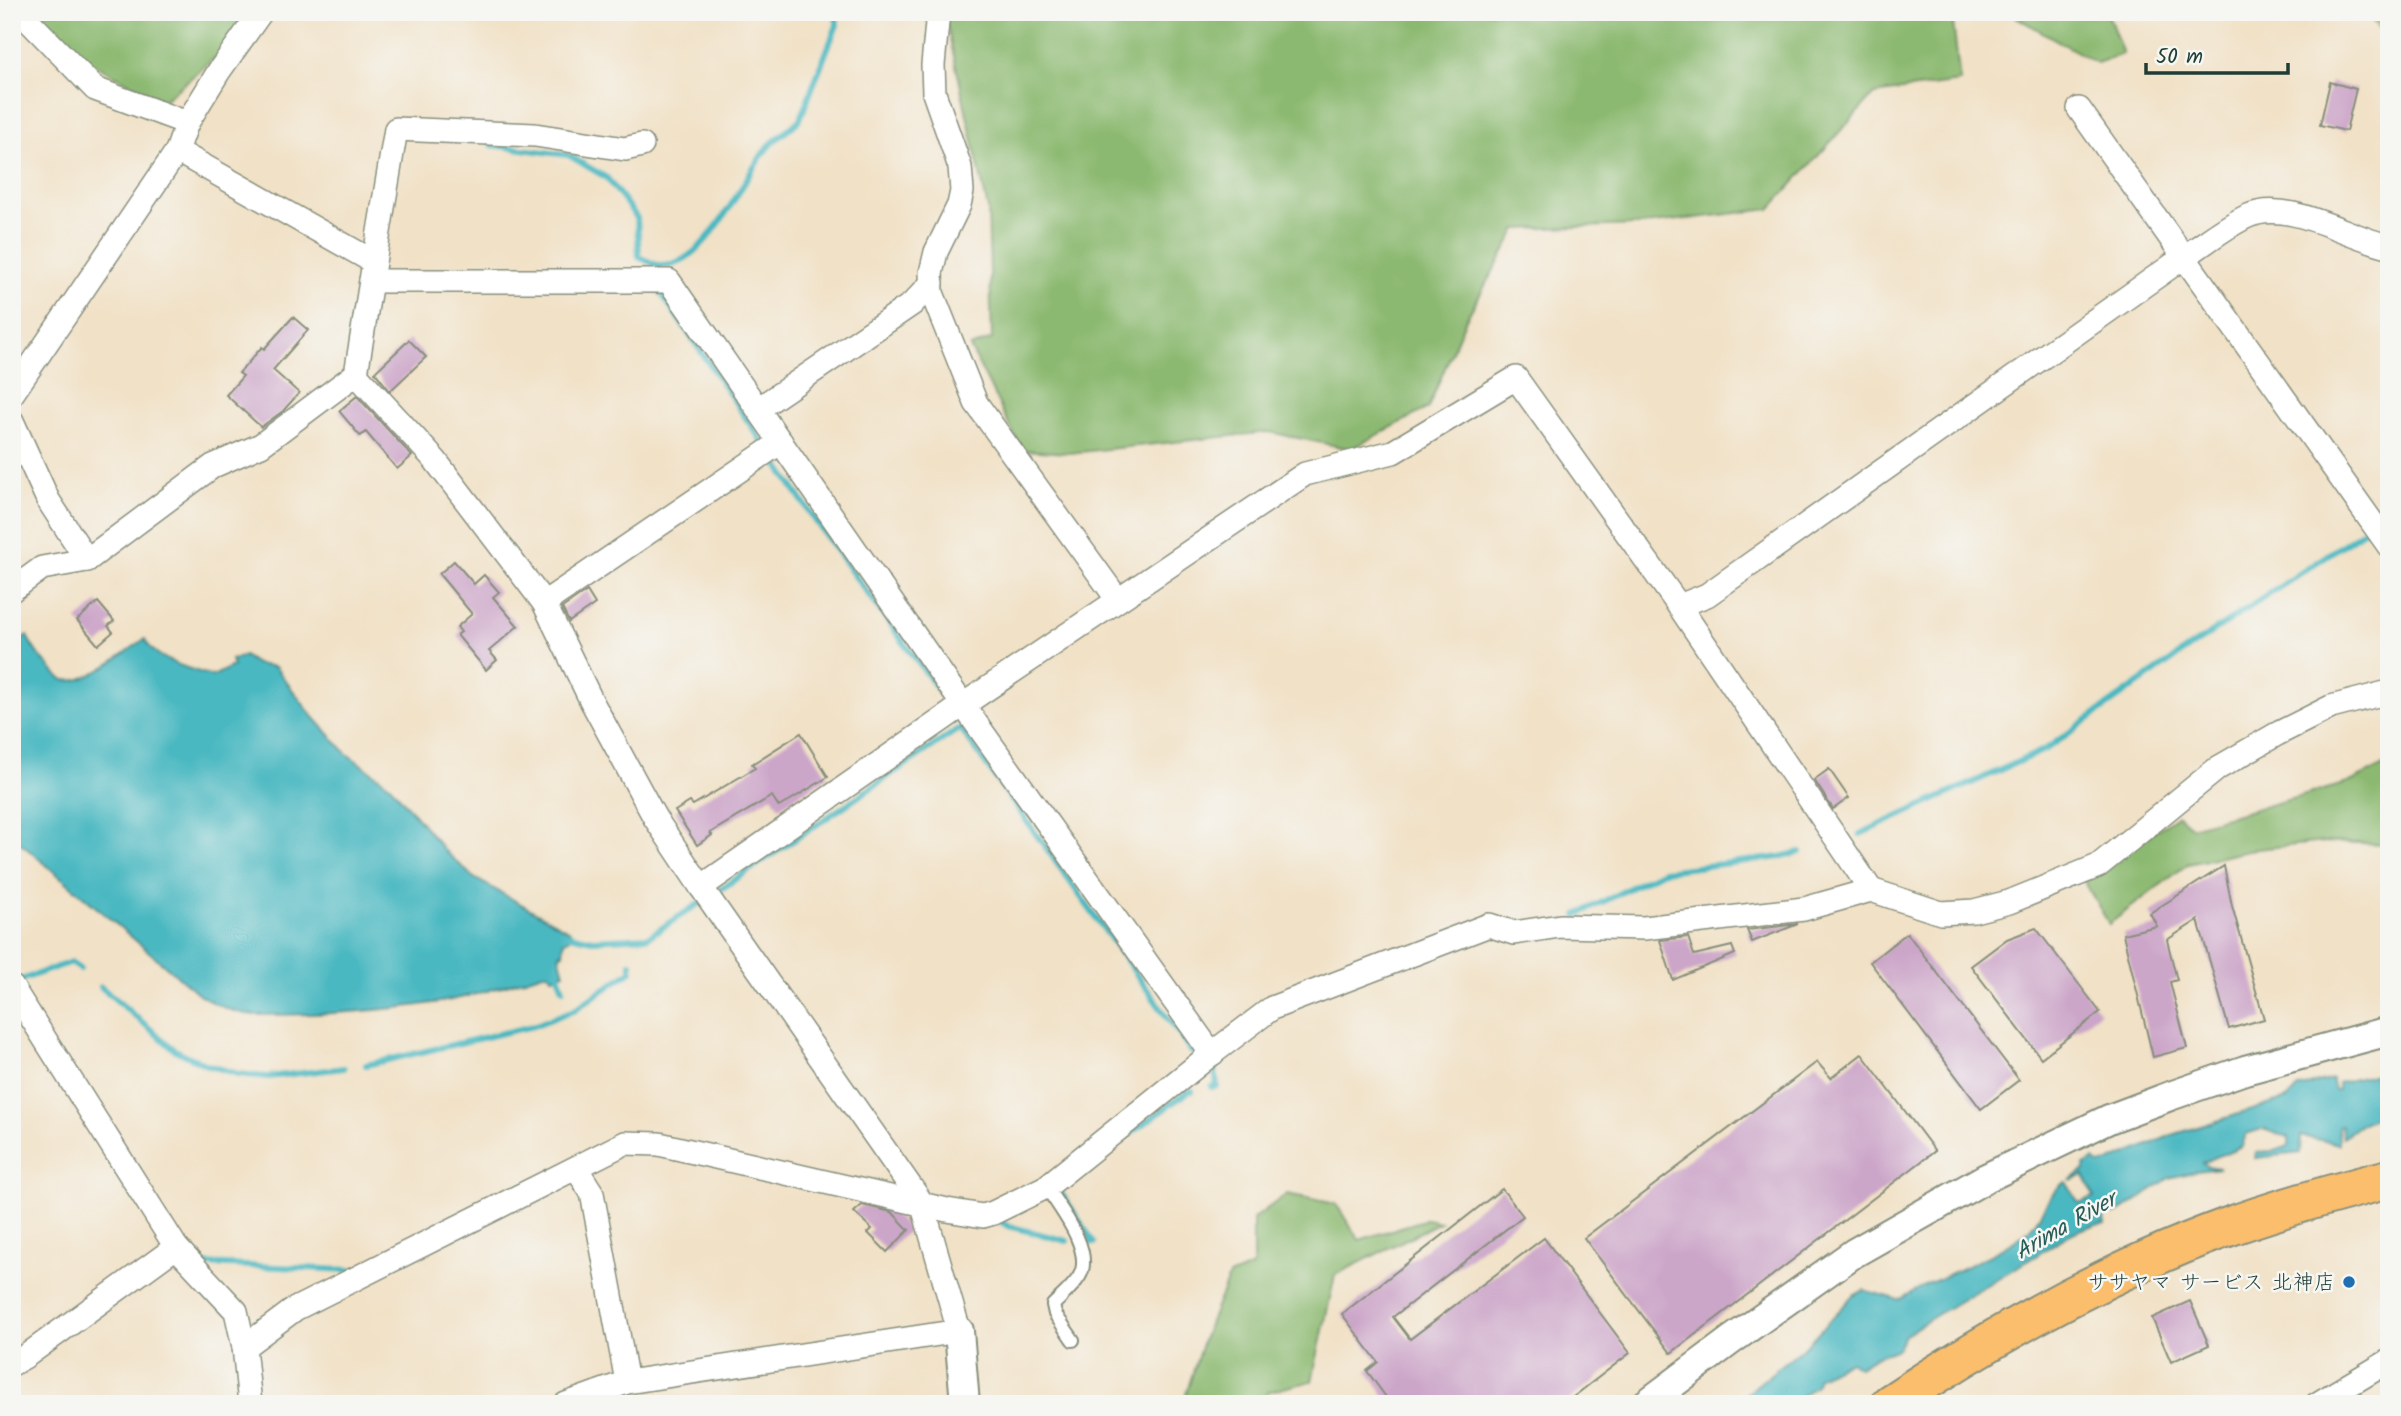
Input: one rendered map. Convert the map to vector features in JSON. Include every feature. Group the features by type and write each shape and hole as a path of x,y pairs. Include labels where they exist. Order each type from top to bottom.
{"highway":[{"path":"1890,1404 1941,1370 2044,1311 2165,1253 2288,1207 2389,1179"},
{"path":"1939,1404 2038,1341 2114,1303 2279,1234 2389,1202"}],"street":[{"path":"12,12 26,18 96,89 187,123"},
{"path":"12,394 177,151 187,123 219,71 261,12"},
{"path":"938,12 933,65 934,93 960,167 962,191 959,205 936,252 931,273 932,293 976,403 1118,600"},
{"path":"2079,109 2389,546"},
{"path":"12,590 42,568 87,560 213,466 261,446 356,374 396,129 535,135 625,149 642,145"},
{"path":"177,151 373,271 669,281 1208,1056"},
{"path":"1679,606 1707,595 2184,257 2248,216 2269,211 2324,222 2370,242 2389,246"},
{"path":"758,409 912,304 932,283"},
{"path":"356,374 435,460 544,603 592,702 655,818 922,1203 960,1331 965,1404"},
{"path":"701,887 963,705 1305,474 1393,452 1516,378 1679,606 1871,890"},
{"path":"12,421 48,500 87,560"},
{"path":"544,603 781,442"},
{"path":"244,1348 295,1309 579,1173 625,1143 659,1144 922,1203 988,1214 1046,1187 1208,1056 1272,1008 1489,925 1514,933 1560,926 1644,929 1804,909 1871,890 1941,913 1974,911 2009,902 2098,866 2218,768 2277,734 2331,707 2389,692"},
{"path":"14,989 176,1247 236,1311 244,1348 250,1404"},
{"path":"1646,1404 1854,1253 1986,1178 2109,1119 2171,1096 2245,1070 2389,1031"},
{"path":"579,1173 592,1193 627,1382"},
{"path":"12,1364 176,1247"},
{"path":"566,1404 596,1398 627,1382 960,1331"},
{"path":"2317,1404 2389,1362"}],"lane":[{"path":"1046,1187 1071,1225 1083,1253 1084,1267 1080,1276 1053,1305 1055,1314 1073,1340"}],"green space":[{"path":"35,12 259,12 256,24 163,101 76,55"},
{"path":"944,12 1957,12 1952,14 1960,82 1874,94 1770,209 1637,225 1517,229 1465,321 1428,408 1351,449 1269,432 1070,453 1022,450 970,347 992,339 988,209"},
{"path":"2007,12 2107,12 2123,54 2097,63"},
{"path":"2365,12 2389,12 2389,40"},
{"path":"2389,763 2389,844 2325,842 2257,849 2188,864 2109,924 2084,881 2178,815 2191,827 2348,783"},
{"path":"1287,1194 1336,1204 1359,1240 1427,1219 1440,1222 1335,1275 1312,1381 1267,1392 1263,1404 1183,1404 1205,1334 1229,1276 1253,1266 1253,1219"}],"water":[{"path":"27,636 37,653 57,675 71,681 93,674 145,639 156,653 165,658 213,676 233,666 231,660 244,656 256,664 275,667 311,714 347,754 390,785 444,850 474,878 570,931 569,939 564,941 563,953 559,955 564,973 552,977 543,973 440,1002 347,1012 253,1015 225,1008 200,995 12,836 12,640"},
{"name":"Arima River","path":"2389,1071 2389,1113 2364,1122 2343,1137 2341,1125 2338,1126 2339,1144 2301,1136 2300,1153 2255,1158 2256,1152 2275,1151 2289,1146 2289,1137 2262,1129 2246,1134 2242,1146 2202,1163 2220,1168 2169,1178 2117,1214 2103,1213 2105,1224 2083,1229 2064,1238 1950,1306 1905,1335 1893,1351 1875,1357 1859,1367 1850,1361 1817,1378 1816,1385 1792,1404 1734,1404 1805,1346 1853,1296 1864,1290 1899,1300 2008,1245 2029,1229 2054,1192 2066,1182 2079,1203 2094,1197 2084,1175 2070,1180 2085,1170 2084,1165 2094,1160 2098,1164 2104,1164 2172,1135 2287,1099 2298,1088 2332,1079 2335,1090 2338,1090 2338,1083"}],"building":[{"path":"2330,82 2356,89 2346,131 2320,125"},
{"path":"293,317 308,330 273,370 299,393 283,411 261,427 226,395 243,376 239,373"},
{"path":"409,340 426,357 390,391 375,372"},
{"path":"357,396 412,456 397,469 366,432 360,436 339,411"},
{"path":"454,561 474,584 484,575 499,592 493,597 518,626 489,651 497,660 486,670 457,635 461,632 457,627 472,614 439,574"},
{"path":"587,591 595,604 569,622 562,608"},
{"path":"98,602 114,621 108,626 113,632 98,645 77,620"},
{"path":"801,733 828,777 779,807 772,796 710,833 712,835 697,845 675,811 690,802 693,805 755,768 752,764"},
{"path":"1829,769 1849,798 1833,809 1814,780"},
{"path":"2224,866 2232,906 2264,1019 2229,1029 2198,920 2167,940 2177,980 2170,982 2187,1048 2153,1057 2123,934 2157,926 2150,913"},
{"path":"1798,924 1752,942 1747,930"},
{"path":"2036,928 2100,1012 2041,1058 1971,966 2007,939"},
{"path":"1907,933 2019,1080 1981,1109 1870,962"},
{"path":"1688,937 1694,955 1732,946 1735,954 1673,980 1660,940"},
{"path":"1862,1054 1935,1151 1671,1353 1584,1238 1817,1062 1831,1078"},
{"path":"1502,1189 1523,1216 1393,1317 1410,1339 1544,1238 1630,1353 1564,1404 1391,1404 1367,1371 1378,1362 1342,1314"},
{"path":"862,1205 892,1212 909,1230 887,1252 868,1233 872,1229 854,1212"},
{"path":"2190,1301 2209,1345 2171,1362 2152,1318"}],"waterway":[{"path":"659,266 676,263 706,240 767,148 800,119 837,25 836,12"},
{"path":"491,145 568,155 607,178 637,218 639,257 659,266 659,276"},
{"path":"659,286 765,446"},
{"path":"771,455 830,542 948,703"},
{"path":"2378,521 2389,514"},
{"path":"1860,834 2046,749 2189,648 2369,527"},
{"path":"712,895 960,728 1192,1052 1201,1055"},
{"path":"1577,915 1663,871 1781,857 1800,852"},
{"path":"570,935 592,940 648,937 703,901"},
{"path":"15,982 71,962 80,969"},
{"path":"366,1065 533,1026 574,1010 631,971 631,963"},
{"path":"558,975 563,989"},
{"path":"101,987 175,1050 207,1065 238,1074 268,1077 344,1068"},
{"path":"1212,1087 1217,1086 1215,1069 1221,1058"},
{"path":"1128,1135 1192,1091"},
{"path":"1062,1186 1059,1190 1094,1243 1086,1242"},
{"path":"996,1219 1008,1226 1067,1241"},
{"path":"202,1264 351,1270"}],"place":[{"name":"ササヤマ サービス 北神店","path":"2349,1282"}]}
